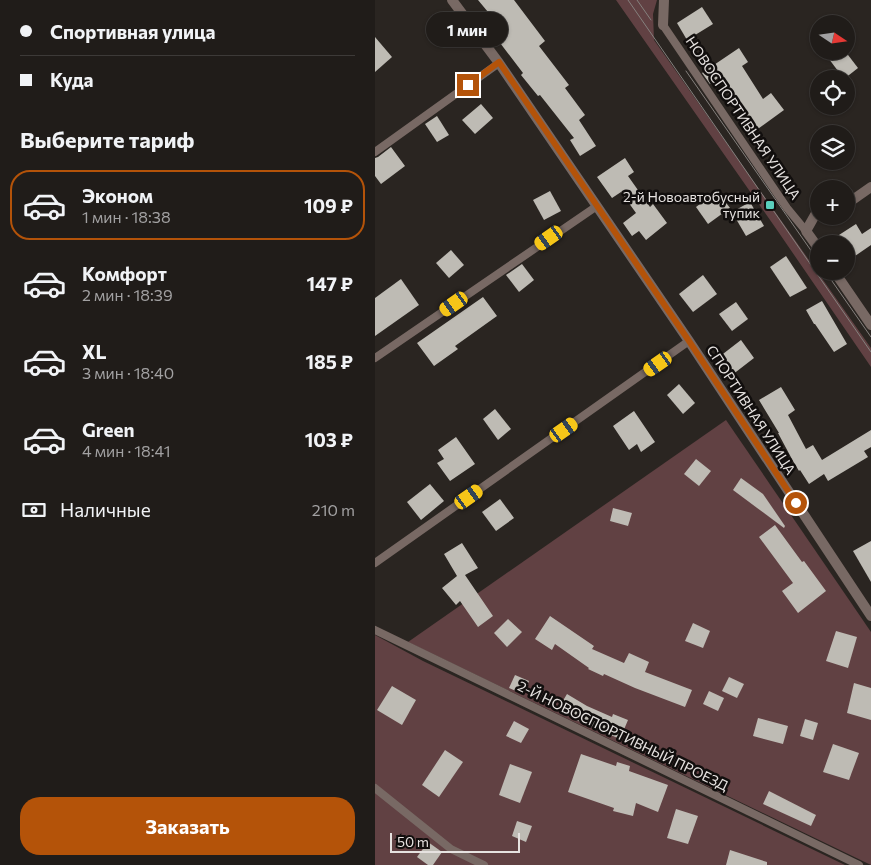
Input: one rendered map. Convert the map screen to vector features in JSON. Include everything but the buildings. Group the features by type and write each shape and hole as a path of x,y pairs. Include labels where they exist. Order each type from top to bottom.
{"street":[{"name":"СПОРТИВНАЯ УЛИЦА","path":"452,0 499,62 689,341 871,616"},
{"path":"663,25 664,0"},
{"path":"855,197 871,187"},
{"path":"806,231 810,224"},
{"name":"НОВОСПОРТИВНАЯ УЛИЦА","path":"806,231 810,237"},
{"path":"840,280 871,325"}],"lane":[{"name":"НОВОСПОРТИВНАЯ УЛИЦА","path":"663,25 787,208 806,231"},
{"path":"375,152 499,62"},
{"path":"375,358 597,206"},
{"path":"375,563 689,341"},
{"name":"2-Й НОВОСПОРТИВНЫЙ ПРОЕЗД","path":"375,630 859,865"},
{"path":"375,788 451,849 483,865"}],"shaded area":[{"path":"616,0 657,0 653,14 654,40 810,261 810,278"},
{"path":"811,280 823,280 871,348 871,367"},
{"path":"726,420 871,632 871,865 408,642"},
{"path":"375,635 423,661 845,865 375,865"}],"tram line":[{"path":"628,0 871,352"},
{"path":"637,0 651,20"},
{"path":"686,71 810,249"},
{"path":"831,280 871,337"}],"place":[{"name":"2-й Новоавтобусный тупик","path":"770,205"}],"route":[{"path":"468,85 499,62 689,341 796,503"}]}
